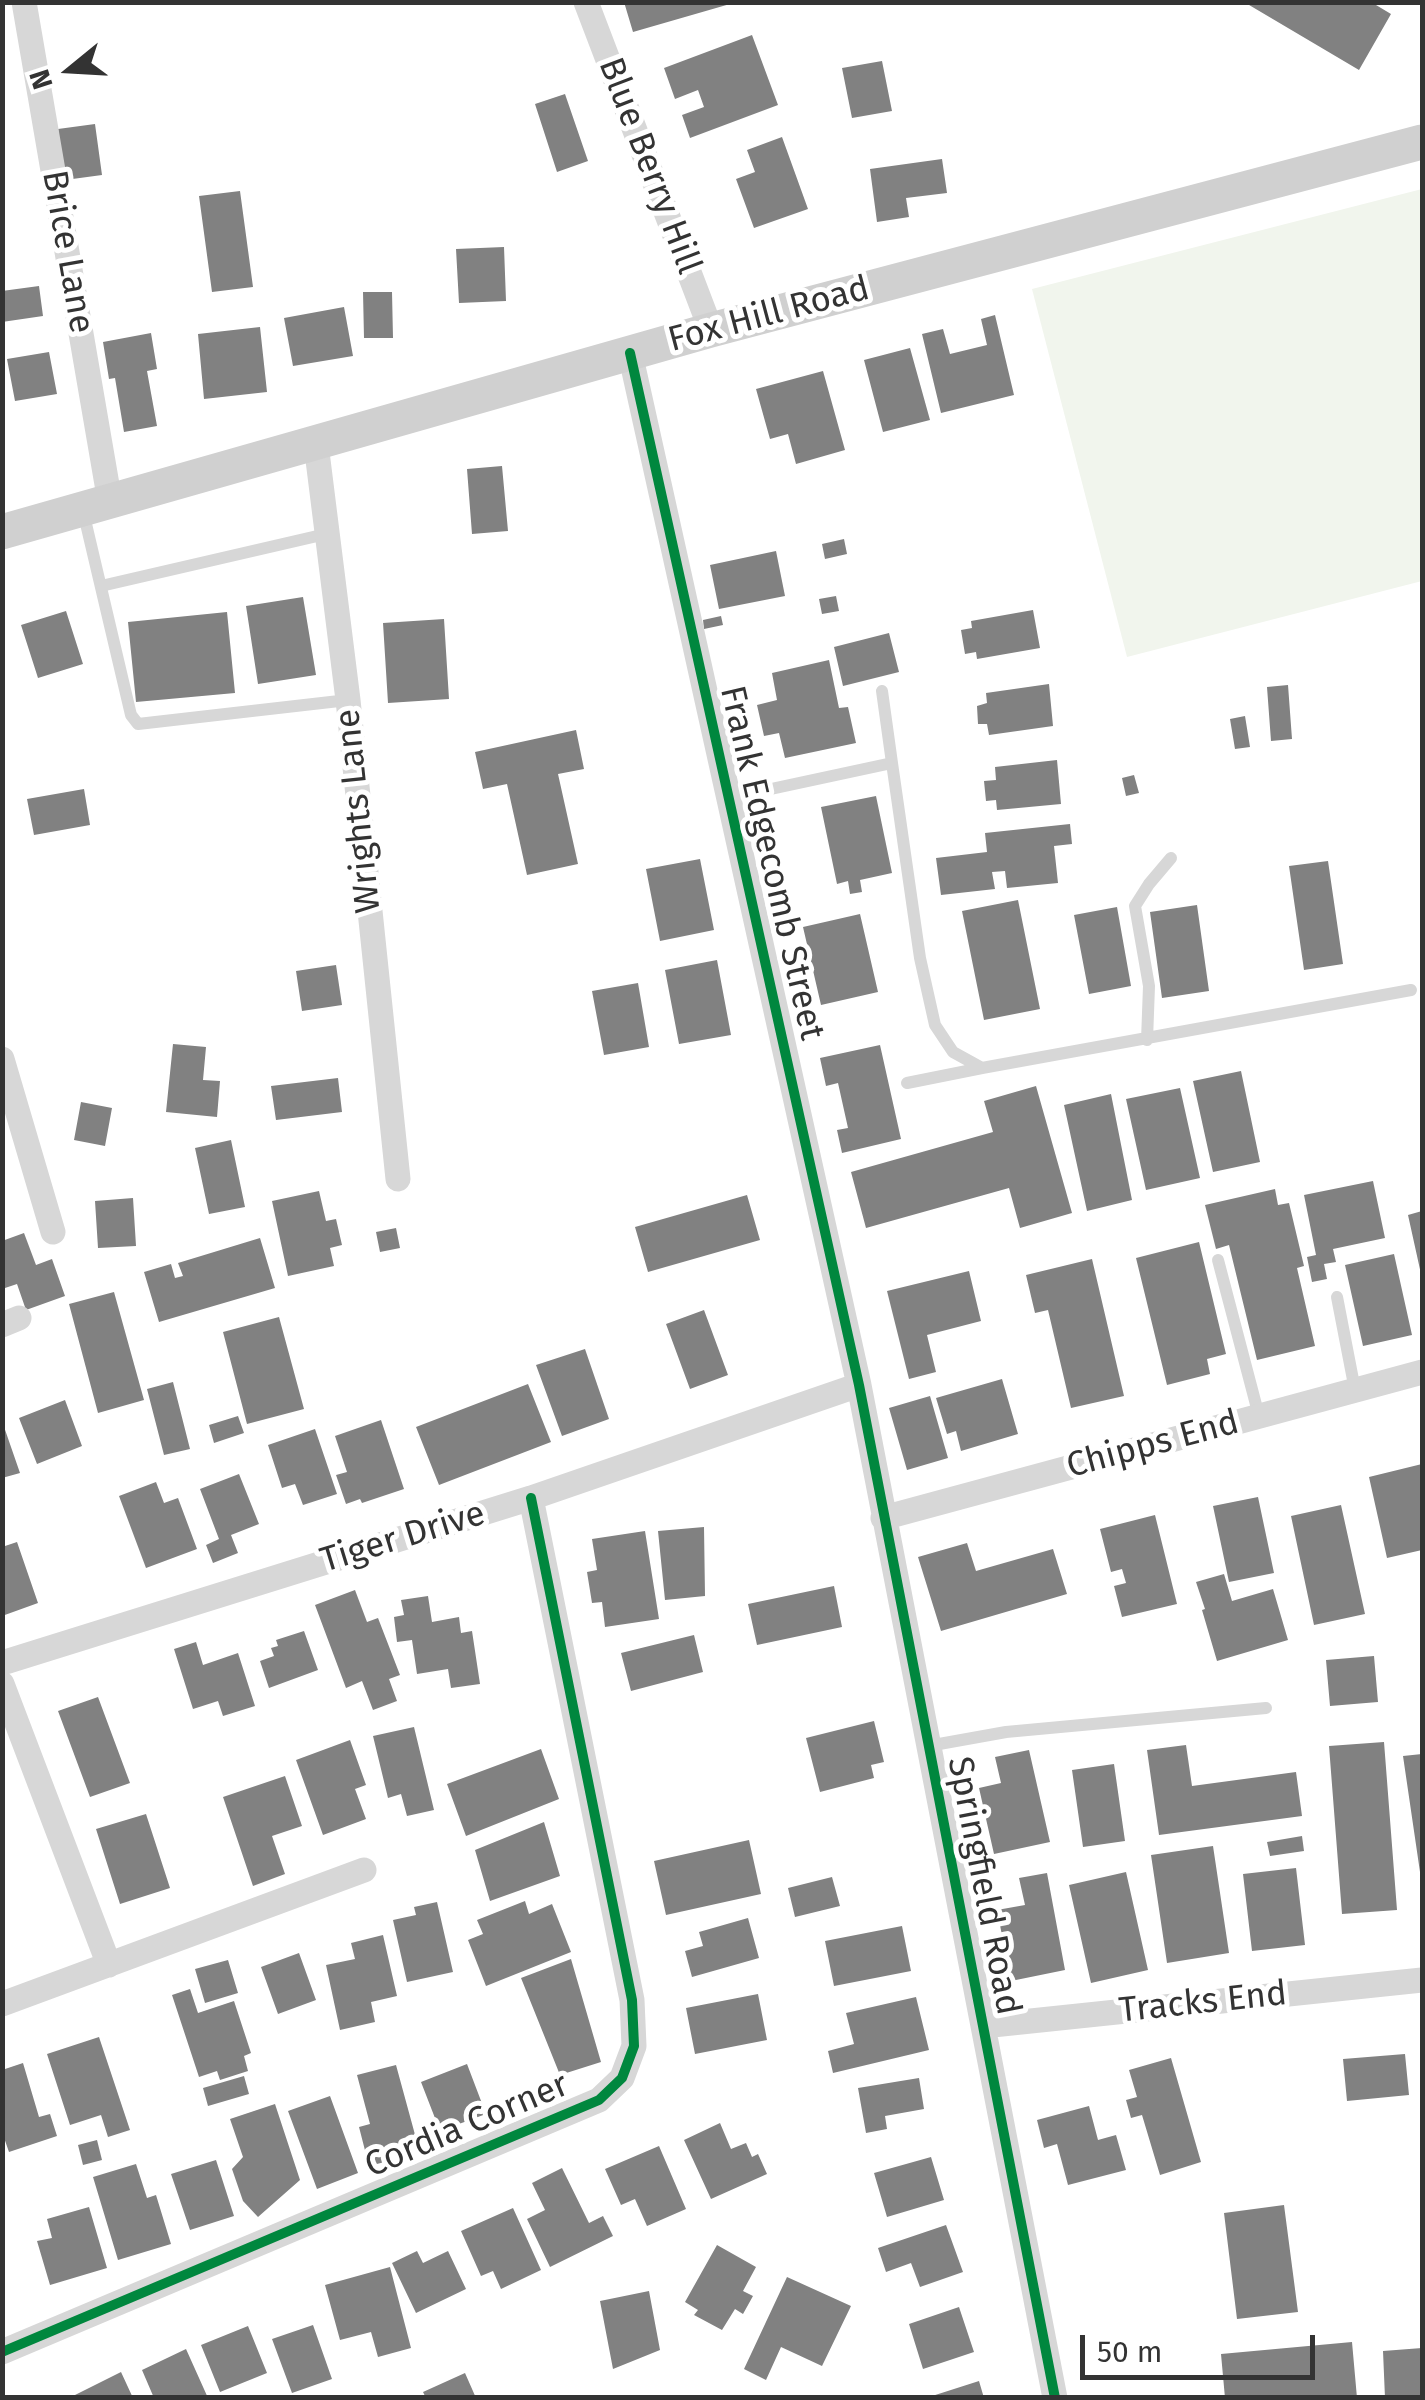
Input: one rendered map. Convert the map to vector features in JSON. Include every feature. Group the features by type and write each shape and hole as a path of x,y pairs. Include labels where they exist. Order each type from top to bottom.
{"main road":[{"name":"Fox Hill Road","path":"2,532 711,330 1422,142"}],"street":[{"name":"Brice Lane","path":"24,2 96,506"},
{"name":"Blue Berry Hill","path":"586,2 711,330"},
{"name":"Frank Edgecomb Street","path":"630,353 858,1385"},
{"name":"Wrights Lane","path":"316,444 348,700 398,1179"},
{"path":"2,1059 53,1232"},
{"name":"Chipps End","path":"883,1518 1422,1372"},
{"name":"Tiger Drive","path":"2,1663 530,1498 858,1385"},
{"name":"Springfield Road","path":"858,1385 1055,2398"},
{"name":"Cordia Corner","path":"2,2352 599,2100 622,2078 634,2046 632,2000 530,1498"},
{"path":"2,1684 109,1965"},
{"path":"2,2004 364,1870"},
{"name":"Tracks End","path":"983,2026 1422,1980"}],"lane":[{"path":"96,506 101,586 131,715 138,724 348,700"},
{"path":"101,586 326,534"},
{"path":"882,692 920,958 935,1025 953,1052 982,1068"},
{"path":"728,798 892,763"},
{"path":"1146,1040 1149,986 1135,906 1170,858"},
{"path":"906,1083 1411,990"},
{"path":"1218,1260 1259,1416"},
{"path":"1337,1297 1356,1390"},
{"path":"928,1746 1006,1732 1266,1708"}],"shaded area":[{"path":"1422,189 1422,581 1127,657 1032,289"}],"building":[{"path":"624,2 730,2 730,4 633,32"},
{"path":"1244,2 1371,2 1391,14 1359,70"},
{"path":"752,35 778,105 690,138 682,115 704,107 698,90 675,99 664,68"},
{"path":"882,61 892,111 852,118 842,68"},
{"path":"565,94 588,161 557,172 535,104"},
{"path":"95,124 102,175 65,180 58,129"},
{"path":"782,137 808,209 754,228 736,179 755,172 747,150"},
{"path":"942,159 947,193 906,198 909,217 877,222 870,169"},
{"path":"240,191 253,287 212,292 199,196"},
{"path":"504,247 506,301 459,303 456,249"},
{"path":"39,286 43,316 2,322 2,291"},
{"path":"363,292 392,292 393,338 364,338"},
{"path":"344,307 353,356 293,366 284,318"},
{"path":"995,315 1014,395 941,413 922,334 943,329 950,354 987,345 981,319"},
{"path":"260,327 267,392 204,399 198,334"},
{"path":"151,333 157,369 147,371 157,426 124,432 115,378 109,379 103,342"},
{"path":"910,348 930,420 883,432 864,360"},
{"path":"49,352 57,394 15,401 7,359"},
{"path":"823,371 845,450 796,464 788,434 770,439 756,389"},
{"path":"502,466 508,531 472,534 467,469"},
{"path":"844,539 847,554 825,559 822,544"},
{"path":"776,551 785,596 719,609 710,565"},
{"path":"836,596 839,611 822,614 819,599"},
{"path":"303,597 316,675 258,684 246,606"},
{"path":"1033,610 1040,648 977,659 976,652 965,654 961,630 972,628 971,621"},
{"path":"66,611 83,664 38,678 21,625"},
{"path":"227,612 235,693 136,702 128,622"},
{"path":"721,616 723,625 704,629 703,620"},
{"path":"444,619 449,699 388,703 383,623"},
{"path":"889,633 899,672 843,686 834,647"},
{"path":"829,660 839,708 848,707 856,743 785,758 779,733 764,736 757,705 777,700 772,673"},
{"path":"1049,684 1053,726 989,735 987,724 978,724 977,706 987,703 986,693"},
{"path":"1288,685 1292,739 1271,741 1267,687"},
{"path":"1245,716 1250,747 1235,749 1230,719"},
{"path":"576,730 584,769 558,774 578,864 527,875 507,784 483,789 475,752"},
{"path":"1057,760 1061,804 997,810 996,800 986,801 984,781 996,780 995,767"},
{"path":"1134,775 1139,793 1126,796 1122,778"},
{"path":"84,789 90,825 34,835 27,799"},
{"path":"876,796 892,873 860,880 862,892 850,894 848,881 837,884 821,807"},
{"path":"1070,824 1072,844 1054,846 1058,883 1007,888 1005,871 992,872 995,889 941,895 936,858 987,852 985,833"},
{"path":"700,859 714,930 660,941 646,869"},
{"path":"1328,861 1343,964 1304,970 1289,866"},
{"path":"1018,900 1040,1009 984,1020 962,911"},
{"path":"1197,905 1209,991 1162,998 1150,912"},
{"path":"1117,907 1131,986 1089,994 1074,915"},
{"path":"860,914 878,992 821,1005 803,927"},
{"path":"717,960 731,1035 679,1044 665,970"},
{"path":"336,965 342,1005 302,1011 296,971"},
{"path":"638,983 649,1047 604,1055 592,991"},
{"path":"173,1044 206,1047 203,1080 220,1081 217,1117 166,1112"},
{"path":"880,1045 901,1139 842,1153 837,1130 848,1128 838,1083 826,1086 820,1058"},
{"path":"1241,1071 1260,1162 1213,1172 1193,1081"},
{"path":"338,1078 342,1112 276,1120 271,1086"},
{"path":"1036,1086 1072,1213 1020,1228 1009,1188 866,1228 851,1172 993,1132 984,1101"},
{"path":"1180,1088 1200,1178 1146,1190 1126,1099"},
{"path":"1111,1094 1132,1200 1087,1211 1064,1105"},
{"path":"81,1102 112,1108 105,1146 74,1140"},
{"path":"231,1140 245,1207 209,1214 195,1148"},
{"path":"1373,1181 1385,1238 1333,1249 1336,1262 1324,1264 1327,1279 1312,1282 1307,1257 1316,1255 1304,1195"},
{"path":"1275,1189 1278,1205 1289,1203 1304,1266 1297,1268 1315,1346 1257,1360 1229,1245 1216,1249 1205,1205"},
{"path":"319,1191 326,1221 336,1219 342,1245 330,1248 334,1266 288,1276 272,1201"},
{"path":"747,1195 760,1240 648,1272 635,1227"},
{"path":"133,1198 136,1246 98,1248 95,1201"},
{"path":"1422,1211 1422,1274 1421,1274 1408,1215"},
{"path":"396,1228 400,1248 380,1252 376,1232"},
{"path":"24,1233 36,1265 52,1259 65,1296 26,1310 17,1284 2,1289 2,1241"},
{"path":"260,1238 275,1288 159,1322 144,1272 171,1264 175,1278 183,1276 178,1263"},
{"path":"1199,1242 1226,1354 1207,1359 1210,1374 1167,1385 1136,1258"},
{"path":"1394,1254 1412,1335 1363,1346 1345,1265"},
{"path":"1092,1259 1124,1396 1071,1408 1048,1310 1035,1313 1026,1275"},
{"path":"969,1271 981,1321 927,1335 936,1372 909,1379 887,1291"},
{"path":"114,1292 144,1400 98,1413 69,1304"},
{"path":"704,1310 728,1375 690,1389 666,1324"},
{"path":"279,1317 304,1409 247,1424 223,1332"},
{"path":"585,1349 609,1419 562,1436 536,1365"},
{"path":"1002,1379 1018,1434 961,1451 956,1431 947,1434 936,1398"},
{"path":"173,1382 190,1449 164,1455 147,1389"},
{"path":"528,1384 551,1442 439,1485 416,1427"},
{"path":"930,1396 948,1458 907,1470 889,1408"},
{"path":"65,1400 82,1446 37,1464 19,1418"},
{"path":"238,1416 244,1433 214,1443 209,1425"},
{"path":"381,1420 404,1489 362,1503 360,1499 346,1504 336,1475 347,1472 335,1436"},
{"path":"2,1421 20,1473 2,1478"},
{"path":"315,1429 337,1494 303,1505 295,1484 282,1488 268,1445"},
{"path":"1422,1464 1422,1550 1387,1558 1369,1477"},
{"path":"239,1474 259,1524 231,1535 238,1553 213,1563 206,1545 219,1539 200,1489"},
{"path":"156,1482 164,1503 178,1498 197,1549 146,1568 119,1496"},
{"path":"1258,1497 1274,1573 1229,1582 1213,1506"},
{"path":"1341,1505 1365,1614 1314,1625 1291,1516"},
{"path":"1155,1515 1177,1604 1122,1617 1114,1586 1126,1583 1122,1569 1111,1572 1100,1529"},
{"path":"704,1527 705,1596 665,1600 658,1531"},
{"path":"645,1531 659,1619 605,1627 602,1602 592,1603 587,1572 597,1570 592,1539"},
{"path":"17,1542 38,1603 2,1616 2,1547"},
{"path":"967,1543 976,1571 1053,1549 1067,1594 941,1631 918,1557"},
{"path":"1224,1574 1232,1601 1273,1589 1288,1640 1217,1661 1196,1582"},
{"path":"834,1586 842,1627 757,1645 748,1604"},
{"path":"355,1590 367,1622 378,1618 400,1675 389,1679 397,1701 373,1710 362,1681 346,1688 315,1605"},
{"path":"428,1596 432,1622 459,1617 461,1633 472,1631 480,1684 451,1688 448,1669 417,1674 412,1640 397,1642 394,1617 404,1615 401,1600"},
{"path":"304,1631 318,1670 269,1688 260,1661 274,1656 271,1648 278,1646 276,1640"},
{"path":"694,1635 703,1672 631,1691 621,1653"},
{"path":"196,1642 203,1665 238,1653 255,1706 223,1716 218,1701 193,1709 174,1649"},
{"path":"1374,1656 1378,1702 1330,1706 1326,1660"},
{"path":"98,1697 130,1783 90,1797 58,1711"},
{"path":"874,1721 884,1762 871,1765 874,1778 820,1792 806,1738"},
{"path":"414,1727 434,1810 407,1816 401,1794 388,1798 373,1736"},
{"path":"350,1740 366,1785 355,1789 366,1819 323,1835 296,1760"},
{"path":"1384,1742 1397,1910 1342,1914 1329,1746"},
{"path":"1186,1745 1192,1786 1296,1772 1302,1816 1159,1835 1147,1750"},
{"path":"541,1749 559,1799 466,1836 447,1784"},
{"path":"1029,1750 1050,1842 994,1854 979,1788 1001,1783 995,1757"},
{"path":"1422,1754 1422,1872 1420,1872 1403,1756"},
{"path":"1114,1764 1125,1841 1083,1847 1072,1770"},
{"path":"285,1776 302,1826 272,1836 285,1874 253,1886 223,1797"},
{"path":"146,1814 170,1888 120,1904 96,1829"},
{"path":"544,1822 560,1876 490,1901 475,1850"},
{"path":"1302,1836 1304,1851 1270,1856 1267,1842"},
{"path":"749,1840 761,1894 666,1915 654,1861"},
{"path":"1213,1846 1229,1953 1167,1963 1151,1855"},
{"path":"1296,1868 1305,1945 1252,1951 1243,1874"},
{"path":"1126,1872 1148,1970 1091,1983 1069,1885"},
{"path":"1047,1873 1065,1970 1011,1981 997,1910 1025,1905 1019,1878"},
{"path":"832,1877 840,1906 795,1917 788,1888"},
{"path":"525,1901 529,1914 552,1904 571,1952 486,1986 468,1940 483,1934 477,1920"},
{"path":"437,1902 453,1972 407,1982 393,1920 416,1915 414,1907"},
{"path":"748,1918 759,1958 692,1977 685,1951 703,1946 699,1932"},
{"path":"902,1926 911,1971 834,1986 825,1941"},
{"path":"383,1935 397,1996 371,2002 375,2022 340,2030 326,1965 355,1959 351,1943"},
{"path":"299,1953 316,2000 278,2014 261,1967"},
{"path":"571,1959 601,2062 560,2075 521,1978"},
{"path":"228,1960 238,1993 205,2003 195,1969"},
{"path":"190,1989 198,2013 234,2001 251,2053 244,2056 248,2071 220,2080 217,2071 199,2077 172,1995"},
{"path":"758,1994 767,2040 695,2054 686,2008"},
{"path":"916,1997 929,2050 833,2073 828,2051 854,2044 846,2013"},
{"path":"99,2037 130,2130 108,2137 101,2115 70,2125 47,2054"},
{"path":"1405,2054 1409,2095 1347,2101 1343,2059"},
{"path":"1171,2058 1201,2162 1160,2175 1142,2115 1131,2118 1126,2100 1137,2097 1129,2070"},
{"path":"23,2063 39,2117 50,2114 57,2136 9,2152 2,2132 2,2070"},
{"path":"467,2064 486,2114 440,2131 421,2082"},
{"path":"396,2065 420,2153 369,2166 359,2127 370,2124 357,2075"},
{"path":"244,2076 249,2094 208,2106 203,2088"},
{"path":"919,2078 924,2109 885,2116 887,2129 866,2133 858,2088"},
{"path":"330,2096 358,2173 317,2189 288,2111"},
{"path":"275,2104 300,2180 258,2217 243,2201 232,2169 243,2157 230,2119"},
{"path":"1089,2106 1098,2140 1116,2135 1126,2170 1068,2185 1057,2144 1044,2148 1037,2120"},
{"path":"720,2123 731,2149 746,2143 752,2157 758,2154 767,2174 711,2199 684,2140"},
{"path":"97,2140 102,2160 83,2165 78,2145"},
{"path":"659,2146 686,2209 647,2226 635,2199 621,2205 605,2169"},
{"path":"931,2157 944,2200 887,2217 874,2173"},
{"path":"216,2160 234,2216 190,2230 171,2174"},
{"path":"136,2164 147,2198 156,2195 171,2244 118,2260 93,2177"},
{"path":"562,2168 589,2223 603,2216 613,2236 550,2267 527,2219 545,2210 532,2183"},
{"path":"1284,2205 1298,2312 1237,2319 1224,2213"},
{"path":"89,2207 107,2268 50,2285 37,2241 52,2238 47,2219"},
{"path":"513,2208 541,2270 501,2289 493,2271 481,2276 461,2231"},
{"path":"946,2225 963,2272 920,2287 911,2263 886,2272 878,2248"},
{"path":"717,2245 756,2267 743,2291 753,2296 743,2314 735,2309 722,2330 694,2315 698,2310 685,2302"},
{"path":"417,2251 423,2263 448,2251 466,2289 416,2313 392,2263"},
{"path":"390,2267 411,2348 378,2357 371,2332 340,2340 325,2285"},
{"path":"787,2277 851,2306 822,2366 781,2347 766,2380 744,2369"},
{"path":"649,2291 660,2350 613,2369 600,2301"},
{"path":"959,2307 974,2352 923,2369 909,2324"},
{"path":"313,2325 332,2379 292,2393 272,2339"},
{"path":"248,2326 267,2373 220,2392 201,2345"},
{"path":"1352,2342 1357,2398 1225,2398 1221,2354"},
{"path":"1422,2348 1422,2398 1385,2398 1383,2351"},
{"path":"186,2349 208,2398 154,2398 142,2370"},
{"path":"121,2372 133,2398 69,2398"},
{"path":"465,2373 476,2398 426,2398 423,2392"},
{"path":"979,2381 984,2398 929,2398 929,2397"}],"cycle path":[{"path":"630,353 859,1385 1055,2398"},
{"path":"2,2352 599,2100 622,2078 634,2046 632,2000 531,1498"}]}
